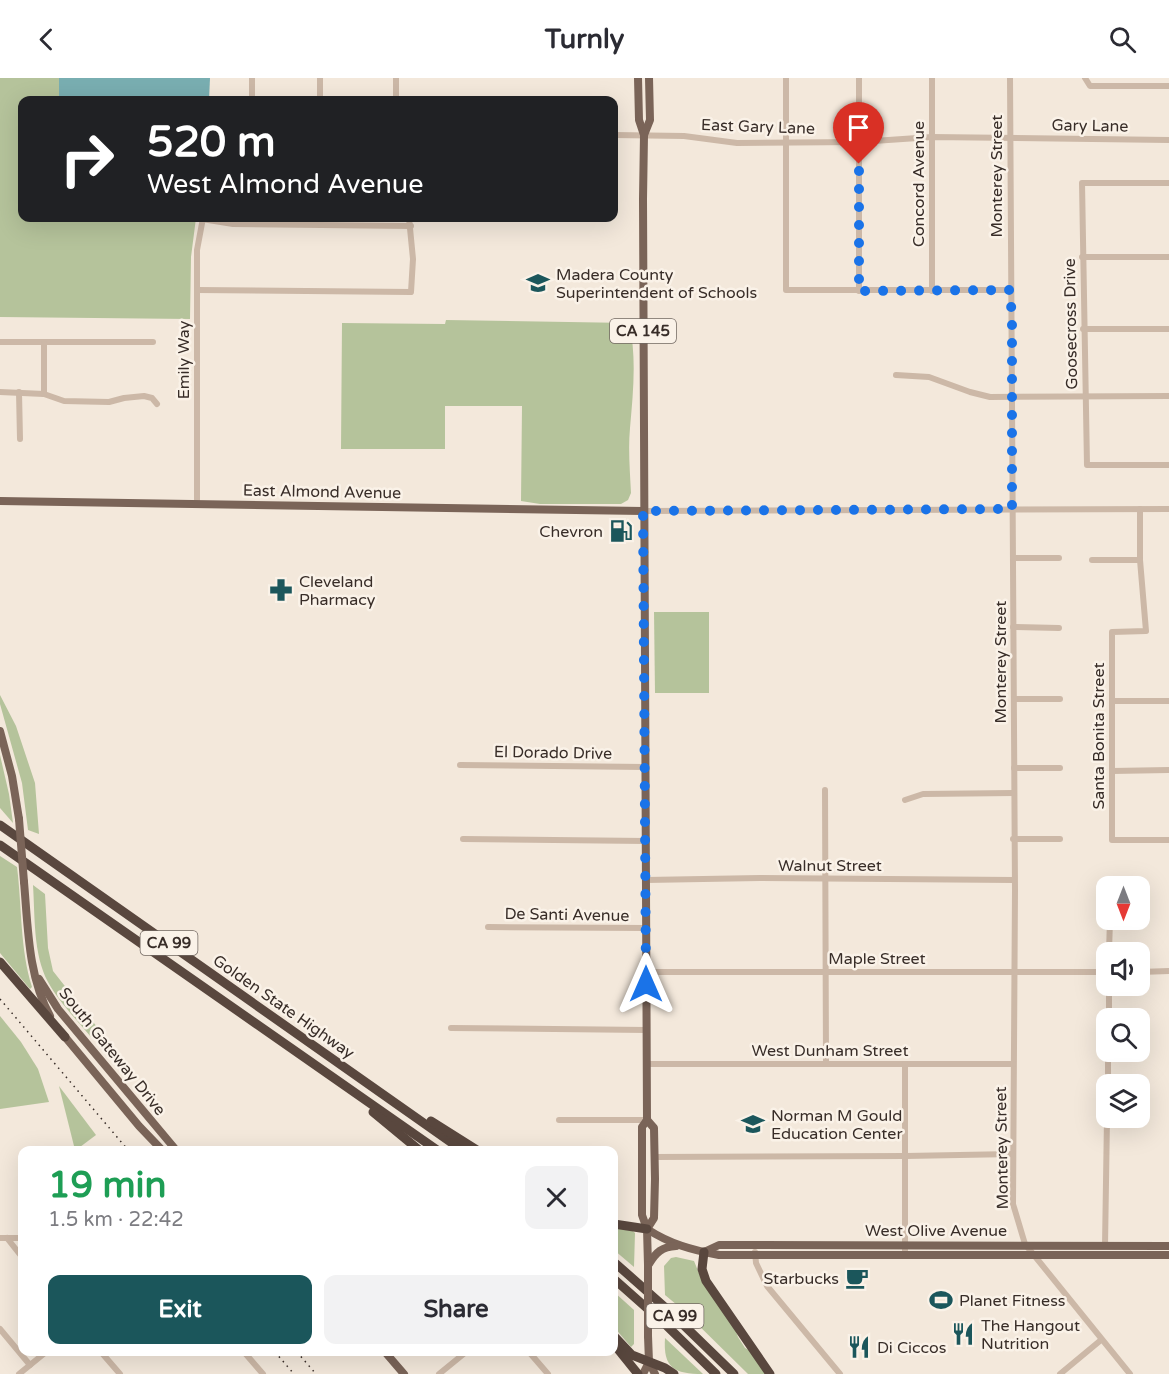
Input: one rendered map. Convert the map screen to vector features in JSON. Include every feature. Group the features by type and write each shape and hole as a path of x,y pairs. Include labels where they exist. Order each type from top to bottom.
{"highway":[{"name":"Golden State Highway","path":"0,825 456,1146"},
{"name":"Golden State Highway","path":"0,845 431,1146"},
{"path":"0,962 65,1037"},
{"path":"338,1062 471,1146"},
{"path":"328,1074 414,1146"},
{"path":"618,1224 647,1228"},
{"path":"704,1252 702,1269 706,1281 770,1374"},
{"name":"CA 99","path":"618,1265 668,1309 734,1374"},
{"name":"CA 99","path":"618,1283 716,1374"},
{"path":"618,1341 628,1352 674,1374"},
{"path":"618,1349 638,1374"}],"main road":[{"name":"CA 145","path":"638,78 639,120 644,135 643,511 647,1120 642,1127 642,1215 647,1228 649,1362 655,1374"},
{"name":"CA 145","path":"644,135 650,120 649,78"},
{"name":"East Almond Avenue","path":"0,501 643,511"},
{"name":"South Gateway Drive","path":"0,731 12,777 19,819 33,965 45,1007 84,1061 158,1146"},
{"name":"South Gateway Drive","path":"33,965 52,1002 173,1146"},
{"path":"84,1061 94,1052"},
{"name":"CA 145","path":"647,1120 654,1128 654,1218 647,1228"},
{"name":"West Olive Avenue","path":"647,1228 680,1246 719,1256 1169,1255"},
{"name":"West Olive Avenue","path":"704,1252 719,1245 1169,1245"},
{"path":"648,1265 655,1253 660,1250 680,1246"},
{"path":"388,1356 404,1374"},
{"name":"CA 145","path":"643,1374 649,1362"}],"street":[{"path":"252,78 252,96"},
{"path":"320,78 320,96"},
{"path":"396,78 396,96"},
{"path":"786,78 786,290 1010,290"},
{"path":"859,78 859,291"},
{"name":"Concord Avenue","path":"932,78 932,291"},
{"name":"Monterey Street","path":"1010,78 1015,972 1013,1204 1025,1244"},
{"path":"1085,80 1090,86 1169,86"},
{"name":"East Gary Lane","path":"618,135 684,136 737,143 1010,137"},
{"name":"Gary Lane","path":"1010,137 1169,140"},
{"name":"Goosecross Drive","path":"1169,183 1082,183 1087,465 1169,465"},
{"name":"Emily Way","path":"196,504 197,290 198,240 201,222"},
{"path":"223,222 233,224 244,222"},
{"path":"341,222 411,226"},
{"path":"197,290 411,292 413,259 410,222"},
{"path":"1082,256 1169,257"},
{"path":"1083,329 1169,329"},
{"path":"0,342 44,344 153,342"},
{"path":"44,344 44,393"},
{"path":"896,375 929,377 979,395 1013,397 1169,396"},
{"path":"0,392 44,393 64,401 109,402 144,396 157,404"},
{"path":"20,392 20,439"},
{"path":"1092,560 1140,560 1140,509"},
{"path":"643,511 1169,509"},
{"path":"1013,558 1059,558"},
{"name":"Santa Bonita Street","path":"1140,560 1146,631 1112,632 1112,840 1169,840"},
{"path":"1013,627 1059,628"},
{"path":"1014,699 1060,699"},
{"path":"1112,701 1169,701"},
{"name":"El Dorado Drive","path":"460,765 645,767"},
{"path":"1014,768 1060,768"},
{"path":"1112,771 1169,770"},
{"path":"825,790 826,1064"},
{"path":"905,801 922,794 1014,793"},
{"path":"463,838 646,841"},
{"path":"1013,839 1060,839"},
{"name":"Walnut Street","path":"646,880 825,878 1014,880"},
{"name":"De Santi Avenue","path":"488,927 646,928"},
{"path":"1150,972 1169,971"},
{"name":"Maple Street","path":"646,972 1096,972"},
{"path":"451,1028 647,1030"},
{"name":"West Dunham Street","path":"647,1064 1013,1064"},
{"path":"905,1064 905,1255"},
{"path":"558,1120 647,1120"},
{"path":"1105,1246 1107,1128"},
{"path":"654,1157 1013,1154"},
{"path":"3,1238 18,1253"},
{"path":"1025,1244 1130,1374"},
{"path":"755,1245 755,1256 761,1277 840,1374"},
{"path":"0,1329 18,1351"},
{"path":"1060,1374 1101,1340"},
{"path":"22,1356 30,1365"},
{"path":"19,1374 41,1356"},
{"path":"104,1356 120,1374"},
{"path":"247,1356 263,1374"},
{"path":"439,1374 461,1356"},
{"path":"532,1356 548,1374"}],"green space":[{"path":"0,78 59,78 59,96 18,96 18,222 195,222 191,257 190,319 0,317"},
{"path":"446,320 629,323 634,375 629,444 631,493 628,500 621,504 540,504 521,501 522,406 445,406 445,449 341,449 342,323 445,324"},
{"path":"654,612 709,612 709,693 655,693"},
{"path":"0,695 16,726 35,783 39,834 28,830 22,783 0,704"},
{"path":"0,755 9,794 13,823 0,808"},
{"path":"0,856 17,867 23,943 32,987 30,989 0,953"},
{"path":"33,885 45,894 48,948 53,971 101,1032 91,1037 57,996 43,971 36,935"},
{"path":"0,1016 21,1042 38,1069 49,1102 0,1109"},
{"path":"59,1086 96,1135 81,1146 74,1146"},
{"path":"618,1227 631,1229 635,1233 634,1267 618,1253"},
{"path":"671,1258 694,1261 703,1283 734,1326 745,1348 751,1351 767,1374 748,1374 665,1295 664,1266"},
{"path":"618,1296 634,1310 634,1344 631,1347 618,1332"},
{"path":"665,1338 703,1374 685,1373 672,1367 666,1356"}],"water":[{"path":"59,78 210,78 209,96 59,96"}],"railway":[{"path":"0,999 125,1146"},
{"path":"278,1356 294,1374"},
{"path":"300,1356 316,1374"}],"place":[{"name":"Madera County Superintendent of Schools","path":"538,283"},
{"name":"Chevron","path":"621,531"},
{"name":"Cleveland Pharmacy","path":"281,590"},
{"name":"Norman M Gould Education Center","path":"753,1124"},
{"name":"Starbucks","path":"857,1278"},
{"name":"Planet Fitness","path":"941,1300"},
{"name":"The Hangout Nutrition","path":"963,1334"},
{"name":"Di Ciccos","path":"859,1347"}],"route":[{"path":"646,984 643,511 1012,509 1013,397 1010,290 859,291 859,164"}]}
